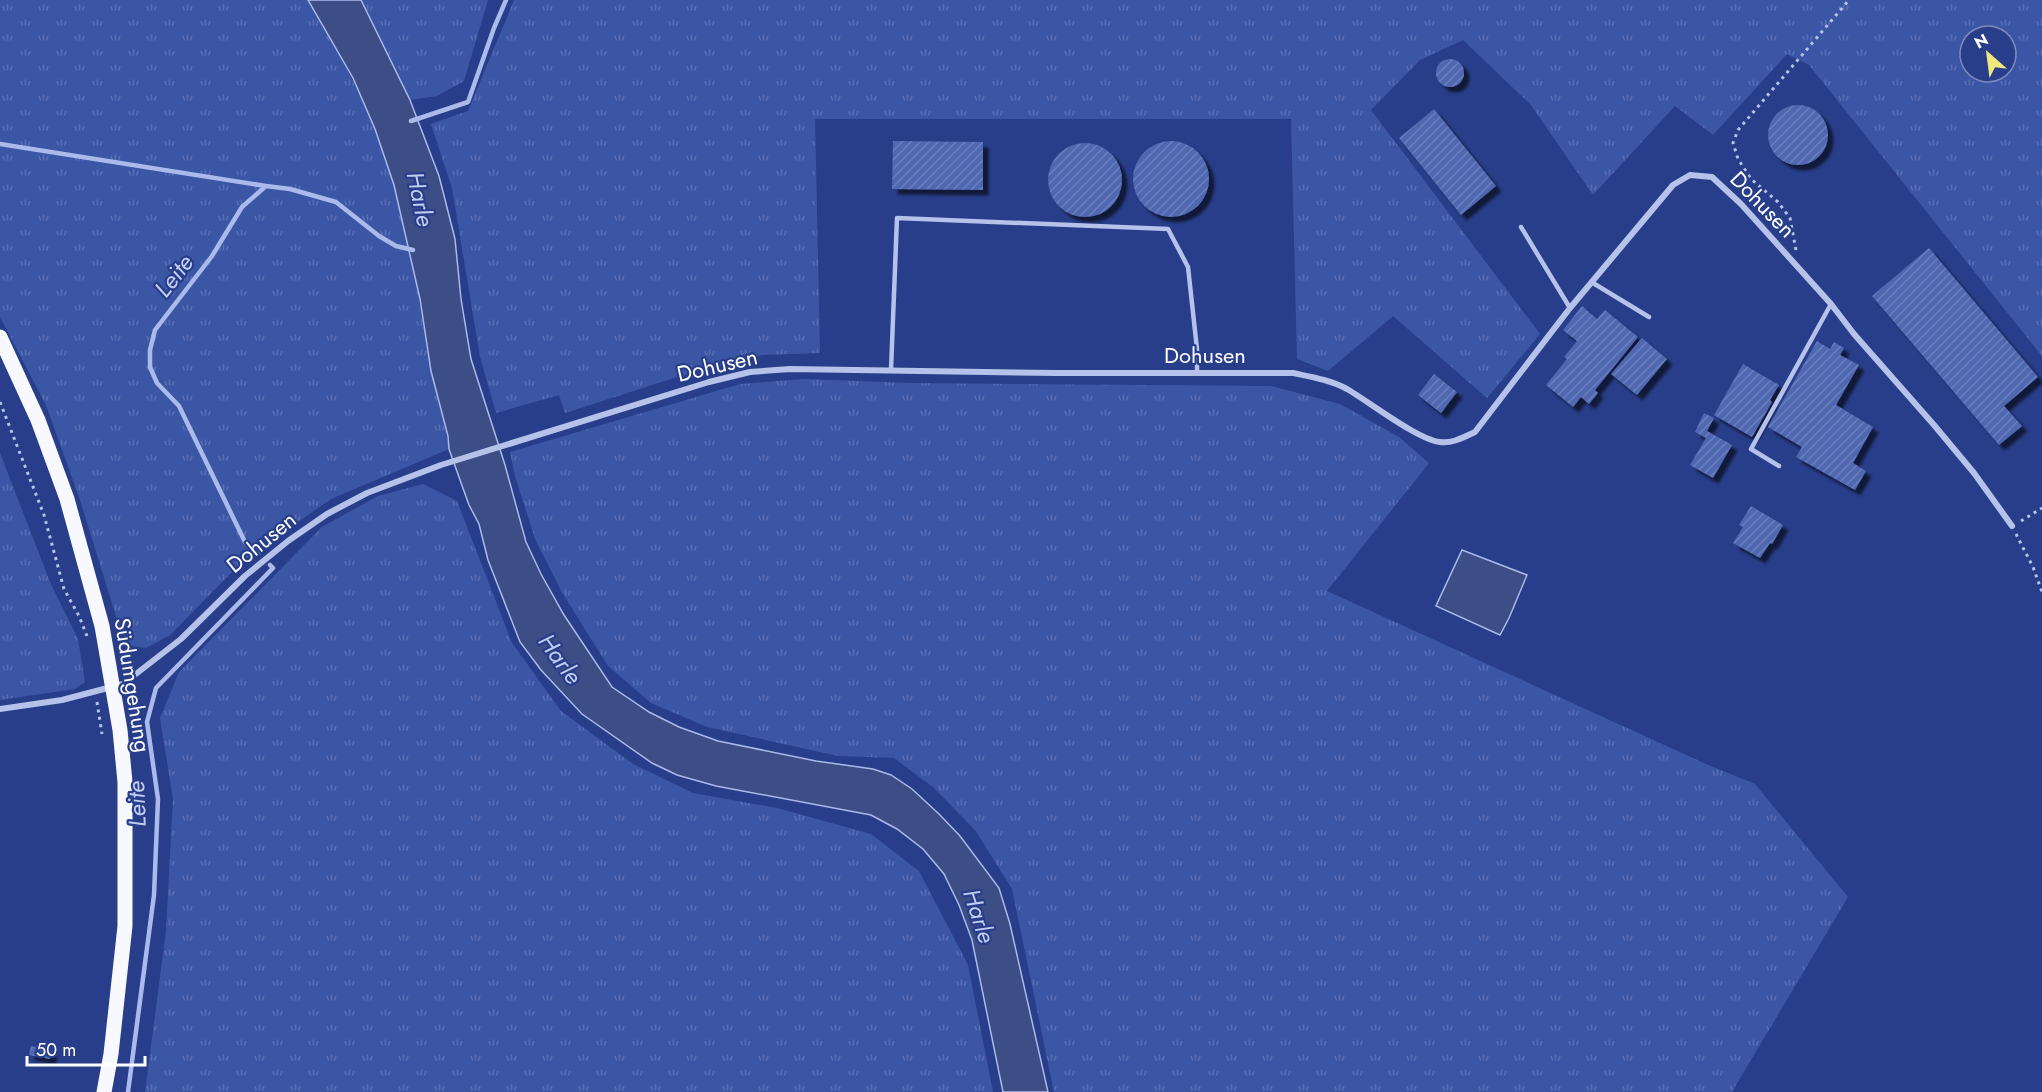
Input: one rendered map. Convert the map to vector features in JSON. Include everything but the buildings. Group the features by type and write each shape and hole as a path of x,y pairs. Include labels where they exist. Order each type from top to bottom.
{"main road":[{"name":"Südumgehung","path":"0,337 38,420 67,499 102,626 120,730 125,782 125,926 111,1054 104,1092"}],"street":[{"name":"Dohusen","path":"0,709 62,700 123,684 181,639 245,576 288,541 317,521 367,493 441,465 709,382 750,372 790,369 1293,373 1320,378 1344,388 1419,434 1439,442 1458,440 1475,432 1570,308 1673,185 1690,176 1712,177 1741,204 1831,304 1974,473 2012,526"}],"lane":[{"path":"891,370 897,218 1168,229 1188,267 1197,349 1197,373"},
{"path":"1521,227 1570,308"},
{"path":"1593,283 1649,318"},
{"path":"1779,466 1751,448 1831,304"}],"path":[{"path":"1792,261 1797,248 1791,218 1778,202 1751,179 1738,159 1732,143 1738,130 1849,0"},
{"path":"0,402 44,515 64,589 79,616 90,645"},
{"path":"2042,508 2012,526 2033,567 2042,592"},
{"path":"96,692 102,734"}],"green space":[{"path":"0,0 308,0 346,67 368,113 387,161 406,231 433,379 449,449 331,499 272,540 233,571 170,635 146,648 125,645 80,500 46,405 0,317"},
{"path":"361,0 488,0 464,81 437,96 410,100"},
{"path":"514,0 2042,0 2042,356 1809,65 1787,54 1713,135 1675,106 1593,195 1531,105 1463,40 1420,60 1371,110 1540,334 1487,398 1393,316 1328,371 1297,359 1291,119 815,119 820,353 762,355 677,377 565,413 559,395 496,413 480,357 452,188 431,124 468,111"},
{"path":"804,379 909,383 1271,386 1340,404 1399,437 1429,463 1327,591 1706,764 1755,784 1848,897 1732,1092 1054,1092 1012,889 975,830 933,787 894,758 838,756 707,727 651,703 608,666 563,594 535,539 515,476 510,452 740,384"},
{"path":"0,453 50,582 78,639 85,682 75,689 0,700"},
{"path":"423,484 457,501 512,643 561,711 633,764 693,793 777,808 871,834 919,871 968,965 993,1092 145,1092 166,931 173,799 160,718 179,672 322,527 378,496"}],"water":[{"name":"Harle","path":"308,0 361,0 410,100 439,176 455,239 461,299 471,359 505,465 526,542 564,615 612,687 649,712 679,727 718,741 816,761 873,769 891,775 912,789 939,814 960,836 999,888 1010,924 1048,1092 1003,1092 972,940 944,874 923,849 897,829 871,815 716,786 677,775 652,763 582,714 541,670 520,642 488,560 479,524 469,505 449,449 448,436 431,371 420,299 394,185 375,129 353,78"},
{"path":"1462,550 1527,575 1500,635 1436,606"}],"waterway":[{"path":"411,121 468,102 506,0"},
{"path":"0,144 266,186"},
{"name":"Leite","path":"258,554 245,542 179,406 157,383 150,367 150,350 155,330 212,256 242,207 266,186 290,189 336,202 379,236 396,246 413,250"},
{"name":"Leite","path":"128,1092 154,895 158,799 147,722 156,688 273,568 270,565"}]}
